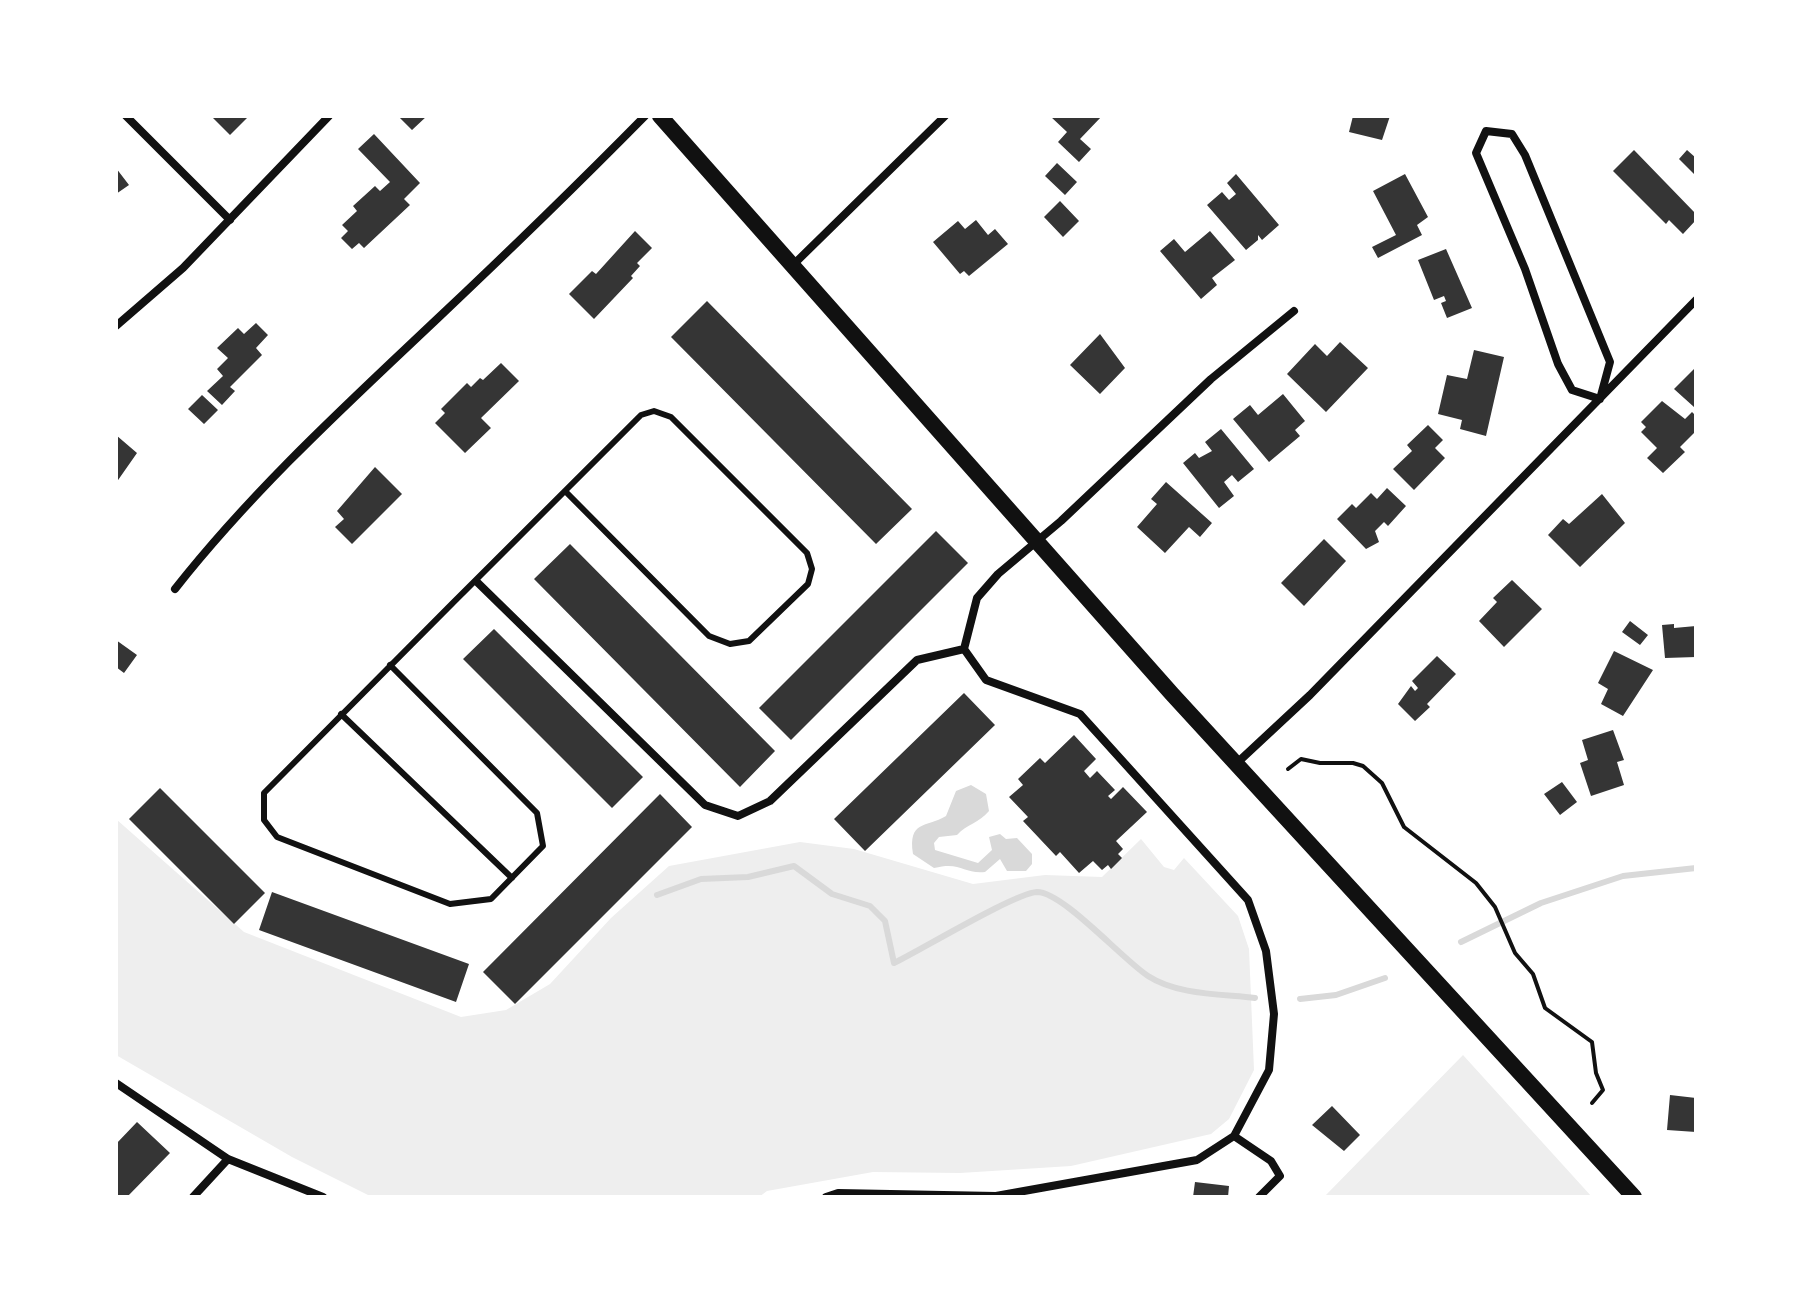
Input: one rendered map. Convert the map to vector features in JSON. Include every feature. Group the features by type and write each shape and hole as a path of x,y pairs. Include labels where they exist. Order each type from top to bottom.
{"main road":[{"path":"660,116 794,264 931,424 1634,1197"}],"street":[{"path":"126,116 230,220"},
{"path":"116,326 183,268 329,116"},
{"path":"175,589 220,533 342,408 526,235 645,116"},
{"path":"794,264 945,116"},
{"path":"1486,131 1512,134 1525,155 1610,362 1600,399 1572,390 1558,364 1525,269 1476,153 1486,131"},
{"path":"1237,763 1322,683 1696,300"},
{"path":"826,1197 838,1193 996,1196 1197,1160 1234,1136 1257,1099 1269,1070 1274,1014 1266,951 1248,900 1080,714 986,680 964,649 977,598 998,574 1038,541 1211,379 1294,311"},
{"path":"477,582 705,805 738,816 770,801 917,660 964,649"},
{"path":"116,1083 228,1159 323,1197"},
{"path":"1234,1136 1271,1161 1280,1176 1259,1197"},
{"path":"193,1197 228,1159"}],"lane":[{"path":"390,665 537,813 543,846 491,899 450,904 277,837 264,820 264,793 390,665 477,582 565,491 641,415 654,411 671,417 807,553 812,569 808,584 749,641 730,644 709,636 565,491"},
{"path":"341,714 512,878"}],"path":[{"path":"1288,769 1301,759 1363,766 1382,783 1404,827 1476,883 1495,907 1521,961 1533,974 1545,1008 1592,1042 1596,1073 1603,1090 1592,1103"}],"shaded area":[{"path":"971,785 986,794 989,811 957,835 939,837 934,843 935,850 978,863 992,850 989,837 1000,834 1006,839 1017,838 1032,854 1032,864 1026,871 1007,871 1000,859 985,872 950,866 934,868 913,854 916,830 946,816 956,791"},
{"path":"116,819 244,932 461,1017 506,1010 550,984 611,918 669,866 800,842 854,849 973,884 1045,875 1102,877 1141,839 1164,867 1174,870 1184,858 1238,916 1249,949 1254,1070 1229,1119 1211,1134 1071,1166 960,1173 873,1172 767,1191 759,1197 372,1197 292,1157 116,1055"},
{"path":"1463,1055 1592,1197 1324,1197"}],"building":[{"path":"211,116 249,116 230,135"},
{"path":"398,116 427,116 412,130"},
{"path":"1050,116 1102,116 1080,139 1091,149 1079,162 1058,142 1067,132"},
{"path":"1353,116 1390,116 1382,140 1349,132"},
{"path":"374,134 420,183 404,199 410,205 364,248 359,243 352,249 341,238 348,231 342,225 357,211 353,206 375,186 380,191 390,182 358,149"},
{"path":"1634,150 1696,214 1696,220 1683,234 1669,220 1666,224 1613,171"},
{"path":"1687,150 1696,158 1696,176 1679,159"},
{"path":"1057,163 1077,182 1065,195 1045,176"},
{"path":"116,168 129,185 116,194"},
{"path":"1236,174 1279,225 1262,240 1258,235 1258,240 1246,250 1207,205 1222,192 1229,200 1236,194 1227,183"},
{"path":"1405,174 1428,217 1417,225 1422,235 1378,258 1372,247 1396,235 1373,191"},
{"path":"1060,201 1079,221 1063,237 1044,217"},
{"path":"976,220 988,235 995,229 1008,244 969,276 964,271 960,274 933,242 958,221 965,229"},
{"path":"635,231 652,248 637,263 640,266 631,276 633,278 594,319 569,294 592,271 596,274"},
{"path":"1210,231 1235,260 1212,278 1217,285 1201,299 1160,251 1174,239 1185,252"},
{"path":"1446,249 1472,308 1447,318 1441,303 1446,301 1444,296 1434,300 1418,260"},
{"path":"707,301 912,509 876,544 671,337"},
{"path":"256,323 268,335 256,348 262,355 230,387 235,391 222,405 207,391 223,376 217,369 228,358 217,348 238,328 244,334"},
{"path":"1100,334 1125,368 1100,394 1070,365"},
{"path":"1340,342 1368,368 1326,412 1287,374 1315,344 1327,356"},
{"path":"1474,350 1504,357 1486,436 1460,429 1462,420 1438,414 1447,375 1467,379"},
{"path":"501,363 519,381 481,418 491,428 465,453 435,423 445,413 441,409 467,383 471,387 480,378 483,380"},
{"path":"1696,367 1696,405 1694,407 1674,389"},
{"path":"1283,394 1305,421 1295,430 1300,436 1269,462 1233,419 1250,405 1258,415"},
{"path":"202,395 218,410 204,424 188,409"},
{"path":"1662,401 1685,419 1692,412 1696,416 1696,431 1680,447 1685,452 1663,473 1647,458 1657,448 1641,432 1646,427 1641,422"},
{"path":"1428,425 1443,440 1435,448 1445,458 1414,490 1393,469 1412,451 1407,445"},
{"path":"1221,429 1254,469 1238,482 1232,475 1224,482 1234,496 1219,508 1183,463 1195,453 1199,458 1212,451 1205,442"},
{"path":"116,435 137,453 116,483"},
{"path":"375,467 402,494 352,544 335,527 344,519 337,511"},
{"path":"1166,482 1212,523 1200,537 1189,527 1165,553 1137,527 1157,504 1151,499"},
{"path":"1387,488 1406,506 1388,526 1384,522 1375,531 1379,542 1366,549 1337,519 1352,504 1356,508 1371,493 1377,499"},
{"path":"1602,494 1625,523 1580,567 1548,535 1563,519 1569,524"},
{"path":"936,531 968,563 791,740 759,708"},
{"path":"1324,539 1346,561 1304,606 1281,583"},
{"path":"570,544 775,751 740,787 534,579"},
{"path":"1512,580 1542,609 1504,647 1479,621 1497,602 1493,598"},
{"path":"1630,621 1648,635 1640,645 1622,632"},
{"path":"1674,624 1674,628 1696,626 1696,657 1665,658 1662,625"},
{"path":"494,629 643,777 612,808 463,659"},
{"path":"116,640 137,655 124,673 116,667"},
{"path":"1614,651 1653,670 1623,716 1601,704 1608,689 1598,683"},
{"path":"1437,656 1456,674 1415,721 1398,704 1411,686 1415,691 1418,688 1412,681"},
{"path":"964,693 995,725 865,851 834,819"},
{"path":"1613,730 1624,760 1617,762 1624,785 1591,796 1580,763 1588,760 1582,740"},
{"path":"1074,735 1096,759 1084,771 1090,778 1097,771 1115,790 1108,796 1111,799 1123,787 1147,812 1116,841 1123,849 1118,854 1122,858 1111,869 1108,865 1102,870 1093,861 1079,873 1060,852 1056,856 1023,821 1028,817 1009,797 1023,785 1018,779 1040,758 1045,763"},
{"path":"1562,782 1577,802 1560,815 1544,794"},
{"path":"160,788 265,893 234,924 129,819"},
{"path":"660,794 692,827 515,1004 483,972"},
{"path":"272,892 469,964 456,1002 259,930"},
{"path":"1670,1095 1696,1098 1696,1132 1667,1130"},
{"path":"1332,1106 1360,1135 1344,1151 1312,1125"},
{"path":"137,1122 170,1153 127,1197 116,1197 116,1144"},
{"path":"1195,1182 1229,1186 1228,1197 1193,1197"}],"waterway":[{"path":"657,895 701,879 748,877 794,866 832,894 870,906 885,921 894,963 989,911 1037,892 1062,903 1137,968 1160,982 1200,993 1255,998"},
{"path":"1461,942 1541,903 1623,876 1696,868"},
{"path":"1300,999 1336,995 1385,978"}]}
